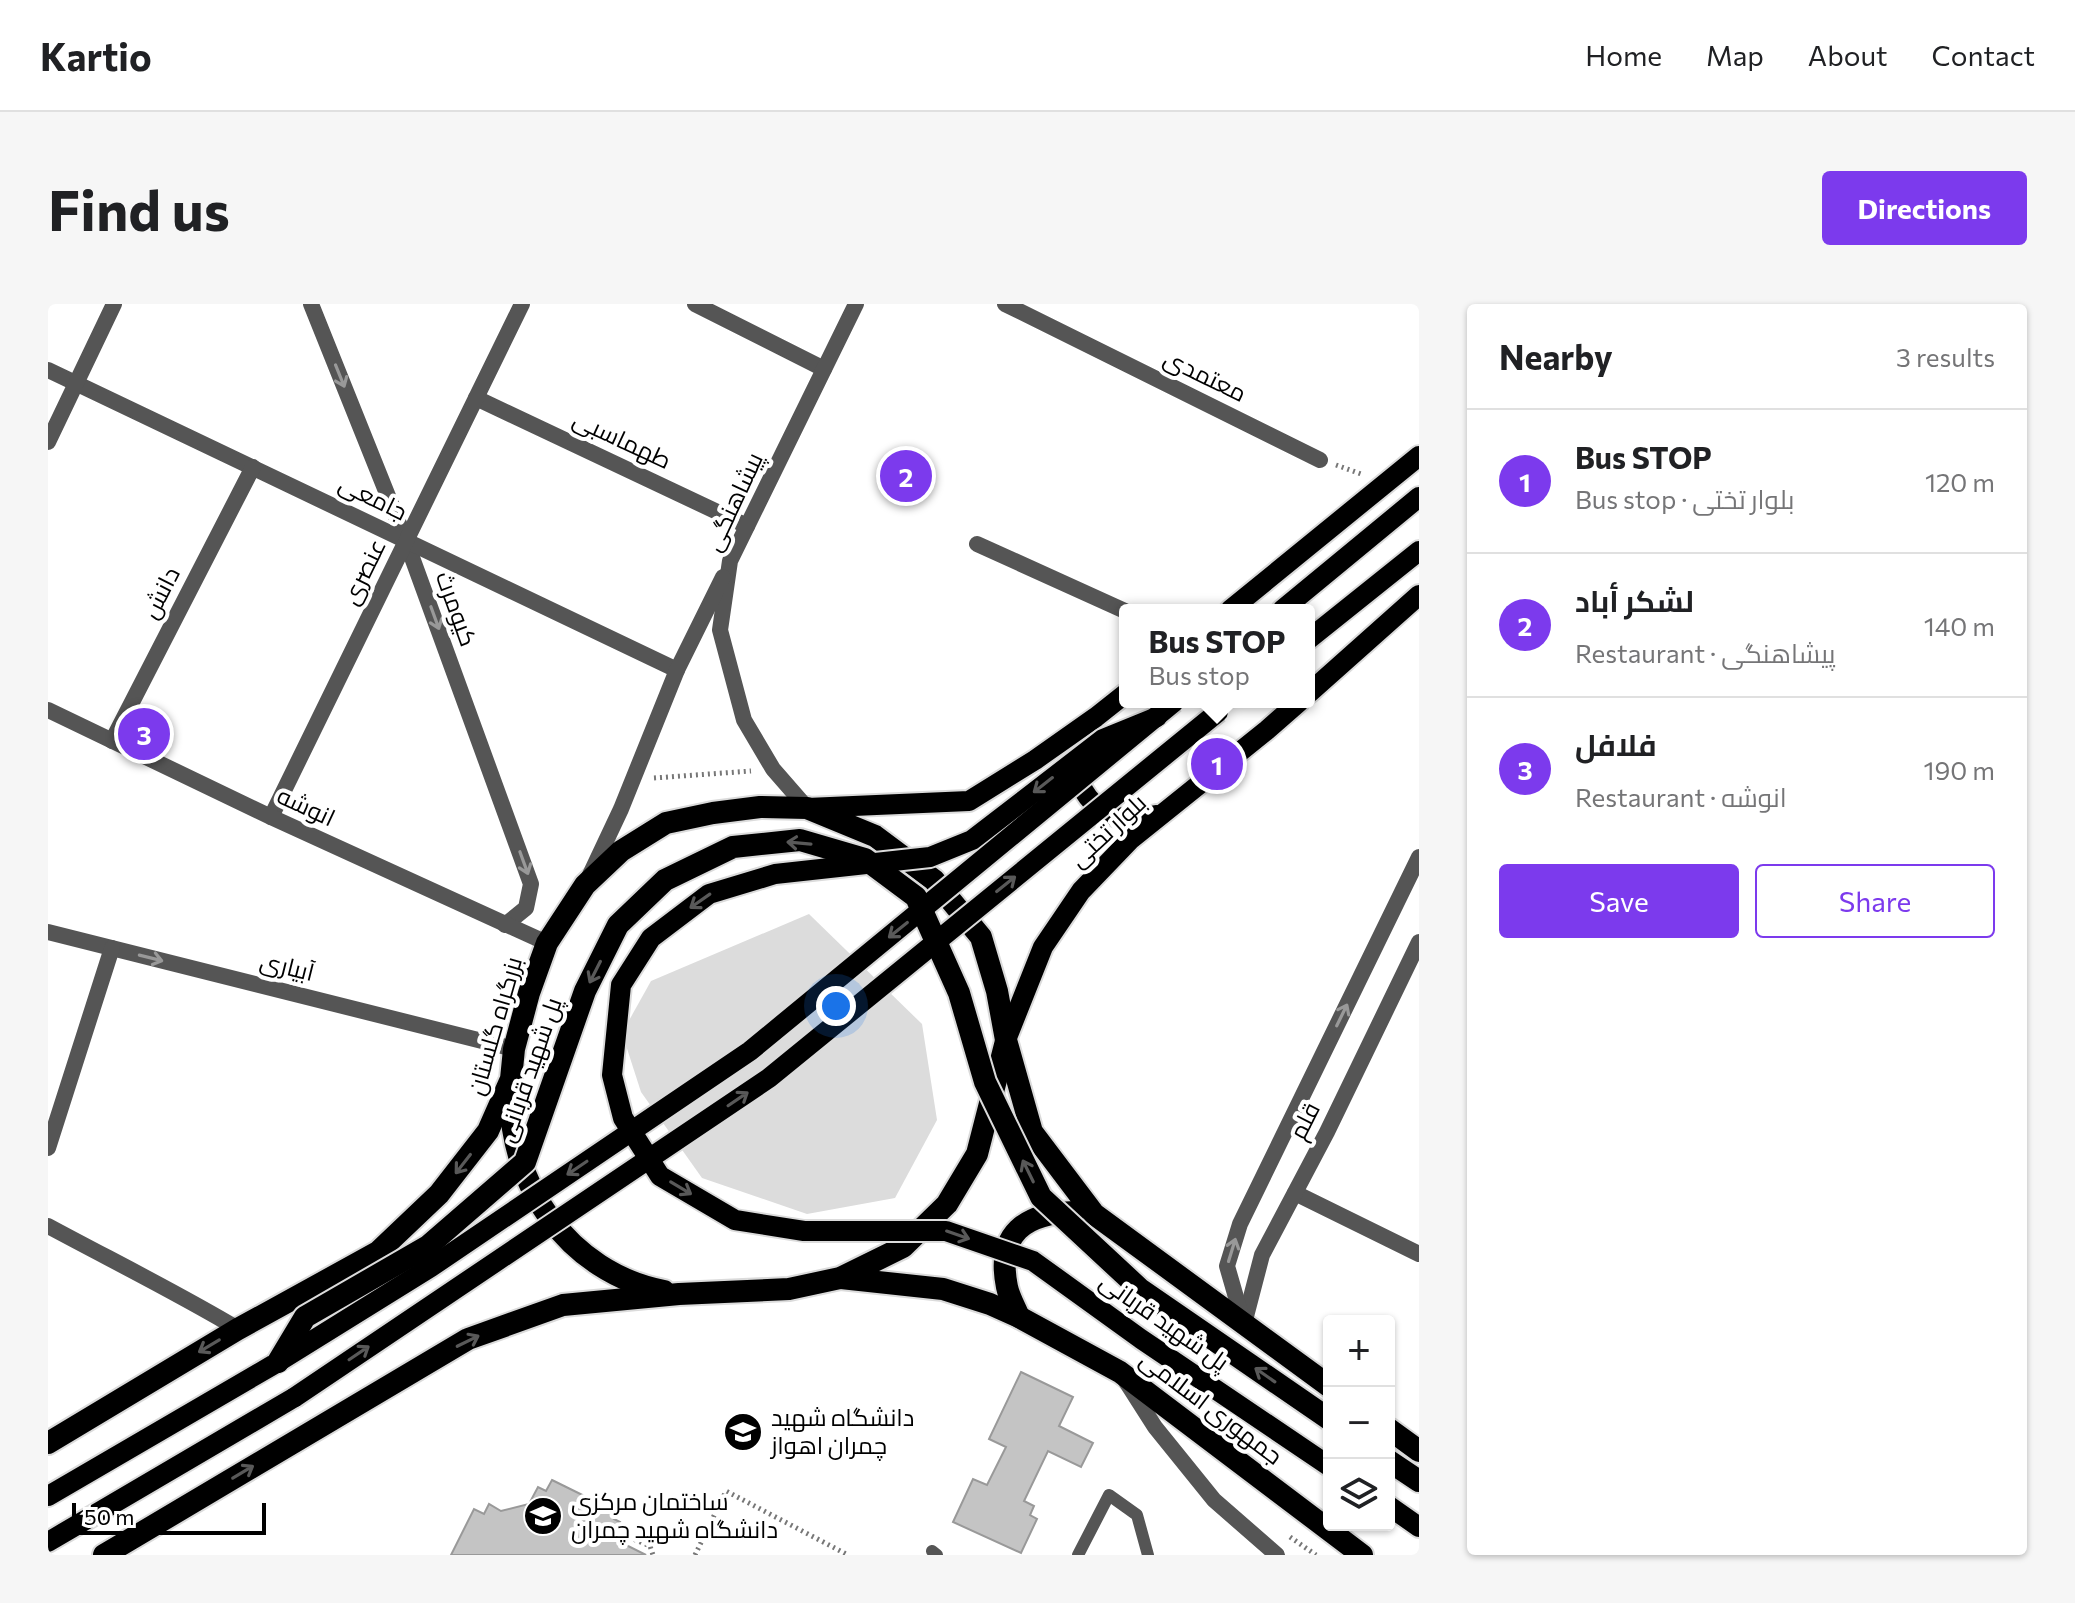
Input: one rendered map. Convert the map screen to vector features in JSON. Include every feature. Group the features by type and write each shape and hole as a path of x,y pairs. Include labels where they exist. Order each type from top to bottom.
{"highway":[{"name":"بزرگراه گلستان","path":"48,1443 238,1329 378,1252 439,1194 488,1131 511,1079 514,1049 547,943 585,885 621,851 666,823 760,807 807,808"},
{"path":"807,808 875,836 934,880 981,937 1032,1132 1094,1214 1323,1382"},
{"name":"پل شهید قربانی","path":"278,1362 305,1317 428,1246 525,1162 585,991 618,925 665,880 733,847 800,840 865,859 916,897 959,993 985,1082 1041,1197 1140,1289 1323,1415"},
{"path":"104,1555 468,1339 563,1305 679,1294 789,1289 840,1278 903,1247 947,1204 977,1154 1006,1040"},
{"path":"511,1079 512,1131 518,1156 538,1203 553,1223 578,1249 609,1270 654,1289 679,1294"},
{"path":"1019,1317 1007,1288 1005,1254 1014,1232 1033,1219 1055,1214 1072,1211 1094,1214"},
{"name":"جمهوری اسلامی","path":"840,1278 943,1289 1019,1317 1120,1372 1362,1555"},
{"path":"1395,1433 1419,1451"},
{"path":"1395,1465 1419,1481"}],"main road":[{"path":"1237,604 1419,456"},
{"path":"1289,604 1419,497"},
{"path":"1315,634 1419,551"},
{"path":"1315,688 1419,595"},
{"path":"807,808 969,801 1035,760 1119,699"},
{"name":"پل شهید قربانی","path":"278,1362 431,1267 750,1051 1167,708"},
{"path":"48,1542 295,1397 769,1078 1223,708"},
{"name":"بلوار تختی","path":"1006,1040 1043,947 1081,891 1130,840 1292,708"},
{"path":"1096,717 1080,742 1076,755 1079,783 1094,805 1118,818 1133,820 1146,819 1172,807"},
{"name":"پل شهید قربانی","path":"1157,717 1103,739 972,840 930,857 775,874 709,894 651,938 621,985 612,1075 623,1118 660,1176 735,1220 804,1231 946,1231 1033,1261 1141,1339 1323,1462"},
{"path":"48,1496 278,1362"},
{"path":"1395,1510 1419,1527"}],"street":[{"path":"48,442 114,304"},
{"name":"کیومرث","path":"311,304 406,541 531,884 526,908 505,925"},
{"name":"عنصری","path":"271,817 522,304"},
{"path":"695,304 824,369"},
{"name":"پیشاهنگی","path":"807,808 773,769 744,720 720,630 730,561 856,304"},
{"name":"معتمدی","path":"1005,304 1320,460"},
{"name":"جامعی","path":"48,370 677,670"},
{"name":"طهماسبی","path":"476,398 747,526"},
{"name":"دانش","path":"112,741 253,467"},
{"path":"977,544 1119,608"},
{"path":"585,885 633,780 677,670 730,561"},
{"name":"انوشه","path":"48,710 271,817 547,943"},
{"path":"1244,1325 1227,1266 1240,1224 1419,857"},
{"name":"آبیاری","path":"48,932 514,1049"},
{"name":"قلم","path":"1244,1325 1262,1255 1327,1132 1419,942"},
{"path":"48,1148 112,948"},
{"path":"1295,1193 1419,1254"},
{"path":"48,1226 238,1329"},
{"path":"1120,1372 1155,1427 1214,1500 1277,1555"}],"lane":[{"path":"1078,1555 1109,1495 1137,1515 1148,1555"}],"path":[{"path":"1320,460 1387,483"},
{"path":"633,780 773,769"},
{"path":"695,1555 726,1491 848,1555"},
{"path":"623,1535 650,1546 653,1555"}],"shaded area":[{"path":"809,914 922,1024 937,1120 895,1198 807,1214 702,1178 641,1092 622,1033 651,981"}],"building":[{"path":"1021,1372 1073,1397 1059,1426 1093,1443 1081,1467 1048,1451 1024,1501 1034,1506 1030,1515 1037,1519 1021,1553 953,1522 973,1479 987,1485 1006,1447 989,1439"},
{"name":"ساختمان مرکزی دانشگاه شهید چمران","path":"552,1480 617,1512 614,1519 620,1522 612,1538 646,1555 451,1555 474,1509 484,1514 489,1504 501,1511 529,1504 538,1487 546,1491"}],"place":[{"name":"لشكر أباد","path":"906,476"},
{"name":"فلافل","path":"144,734"},
{"name":"Bus STOP","path":"1217,764"},
{"name":"دانشگاه شهید چمران اهواز","path":"743,1432"},
{"name":"ساختمان مرکزی دانشگاه شهید چمران","path":"543,1516"}]}
